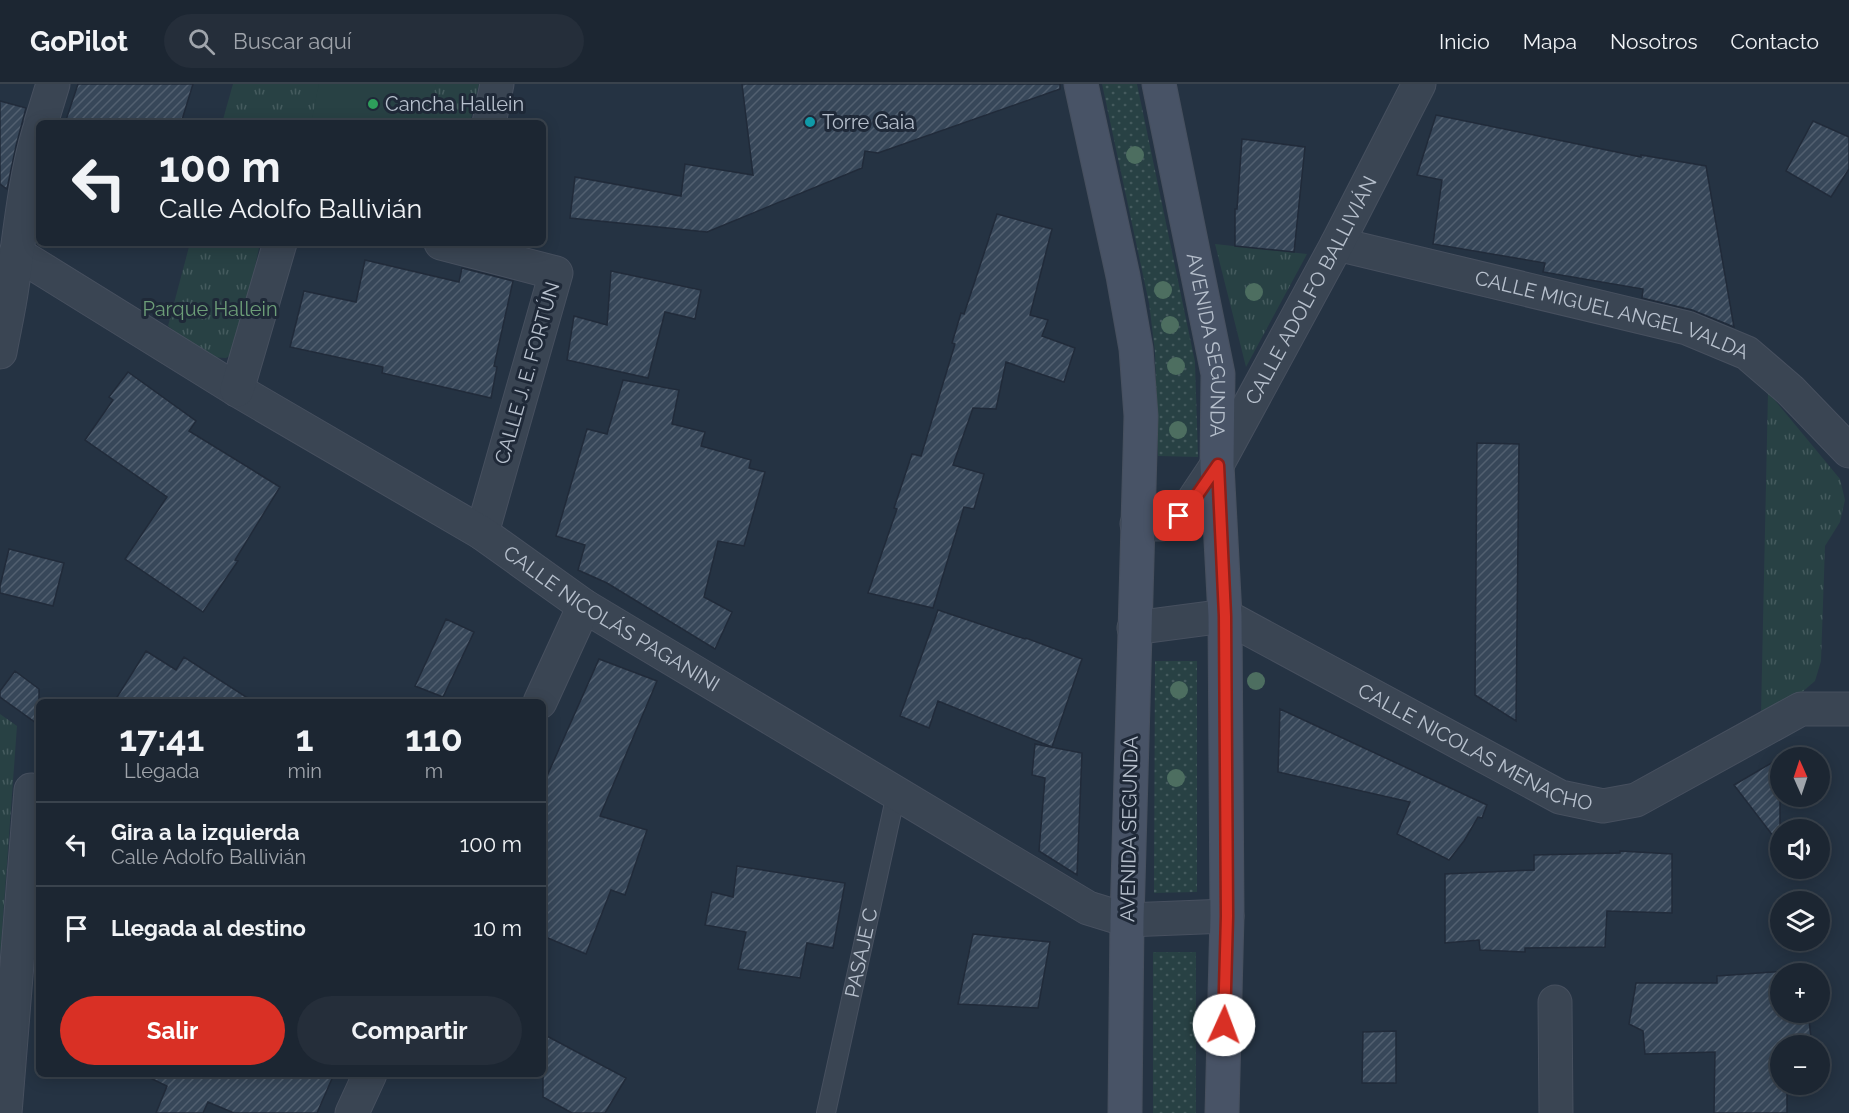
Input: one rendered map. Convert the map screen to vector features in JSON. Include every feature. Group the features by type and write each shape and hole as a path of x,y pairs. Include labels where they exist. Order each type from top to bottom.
{"main road":[{"name":"AVENIDA SEGUNDA","path":"1081,84 1123,276 1136,350 1141,416 1127,920 1125,1113"},
{"name":"AVENIDA SEGUNDA","path":"1159,84 1218,374 1218,465 1225,616 1227,916 1222,1113"}],"street":[{"path":"42,120 53,84"},
{"path":"490,120 497,84"},
{"name":"CALLE ADOLFO BALLIVIÁN","path":"1137,524 1161,524 1179,516 1191,504 1218,465 1419,84"},
{"path":"0,352 6,286 15,253 36,141"},
{"name":"CALLE MIGUEL ANGEL VALDA","path":"1337,243 1687,328 1747,353 1790,390 1849,451"},
{"path":"237,390 279,246"},
{"name":"CALLE J. E. FORTÚN","path":"461,246 556,273 482,533"},
{"name":"CALLE NICOLÁS PAGANINI","path":"15,253 237,390 482,533 584,606 1088,908 1127,920 1227,916"},
{"path":"541,699 584,606"},
{"path":"1134,628 1225,616"},
{"name":"CALLE NICOLAS MENACHO","path":"1225,616 1560,797 1603,806 1636,801 1801,709 1849,709"},
{"path":"5,1113 30,906 31,790"},
{"path":"1555,1002 1556,1113"},
{"path":"352,1113 369,1077"}],"lane":[{"name":"PASAJE C","path":"826,1113 896,794"}],"green space":[{"path":"233,84 479,84 471,120 223,120"},
{"name":"Cancha Hallein","path":"319,84 436,84 428,120 312,120"},
{"path":"1102,84 1137,84 1195,362 1198,457 1158,456 1155,352 1149,303"},
{"path":"1215,244 1307,254 1246,367"},
{"name":"Parque Hallein","path":"189,246 259,246 237,351 226,358 209,357 168,326"},
{"path":"1768,392 1840,479 1845,500 1840,522 1825,546 1821,661 1815,681 1794,699 1761,714"},
{"path":"1155,661 1197,661 1197,892 1154,893"},
{"path":"0,714 17,726 0,959"},
{"path":"1153,952 1196,952 1196,1113 1153,1113"}],"building":[{"path":"78,84 193,84 182,120 66,120"},
{"path":"742,84 1060,84 1060,89 878,153 865,151 862,168 707,232 570,218 575,177 681,196 685,164 753,175"},
{"path":"0,101 26,108 7,189 0,184"},
{"path":"1436,115 1641,157 1641,155 1706,166 1734,327 1692,310 1642,298 1643,289 1543,272 1545,263 1433,244 1442,180 1417,175"},
{"path":"1813,121 1849,137 1849,169 1831,197 1786,171"},
{"path":"1242,139 1305,147 1294,252 1235,246 1235,209 1237,209"},
{"path":"997,214 1052,229 1030,315 1048,320 1042,336 1075,348 1064,382 1006,362 996,409 973,408 953,465 984,474 974,509 964,507 933,608 868,593 897,509 894,508 912,454 921,456 955,344 952,343 961,313 964,314"},
{"path":"365,260 459,282 462,268 513,281 494,366 497,367 491,398 382,373 383,367 290,347 304,291 356,302"},
{"path":"611,271 701,290 695,319 665,312 648,378 567,360 574,316 607,325"},
{"path":"128,372 196,421 189,431 280,487 235,560 238,561 203,612 125,559 167,497 85,440 113,400 109,397"},
{"path":"623,380 679,390 672,424 705,432 701,446 751,460 749,468 765,472 744,546 718,541 704,597 732,612 715,649 607,583 578,570 585,545 556,536 587,429 607,434"},
{"path":"1477,443 1519,444 1516,721 1475,695"},
{"path":"9,549 64,563 53,606 0,593"},
{"path":"938,610 1026,638 1082,659 1052,747 938,701 929,728 900,716"},
{"path":"446,619 474,632 443,697 415,686"},
{"path":"146,651 176,670 184,657 249,699 116,699"},
{"path":"599,659 657,681 600,816 647,830 625,895 611,890 586,954 546,937 546,778"},
{"path":"15,671 39,689 39,699 36,699 36,723 0,697 0,691"},
{"path":"1280,709 1487,805 1482,818 1478,817 1464,841 1449,860 1397,834 1410,802 1278,772"},
{"path":"1035,744 1082,753 1077,875 1039,851 1045,778 1032,775"},
{"path":"1770,764 1770,807 1780,807 1780,819 1770,819 1770,832 1734,785"},
{"path":"1620,851 1672,854 1672,913 1607,911 1605,947 1525,948 1525,952 1480,950 1479,940 1445,943 1445,874 1534,870 1534,855 1620,853"},
{"path":"737,866 845,883 833,948 807,943 800,978 738,969 746,932 705,925 712,892 733,897"},
{"path":"973,934 1050,942 1038,1008 958,1004"},
{"path":"1770,972 1770,1023 1809,1023 1811,1035 1770,1035 1770,1095 1787,1095 1787,1113 1714,1113 1715,1052 1645,1054 1643,1031 1629,1024 1636,983 1717,983 1717,976"},
{"path":"1396,1031 1396,1083 1362,1083 1363,1032"},
{"path":"546,1036 626,1078 605,1113 572,1113 543,1097 543,1077 546,1077"},
{"path":"148,1077 333,1077 317,1113 234,1113 208,1102 203,1113 156,1113 167,1086"}],"place":[{"name":"Cancha Hallein","path":"373,104"},
{"name":"Torre Gaia","path":"810,122"}],"route":[{"path":"1179,516 1191,504 1218,465 1225,616 1227,916 1224,1025"}]}
